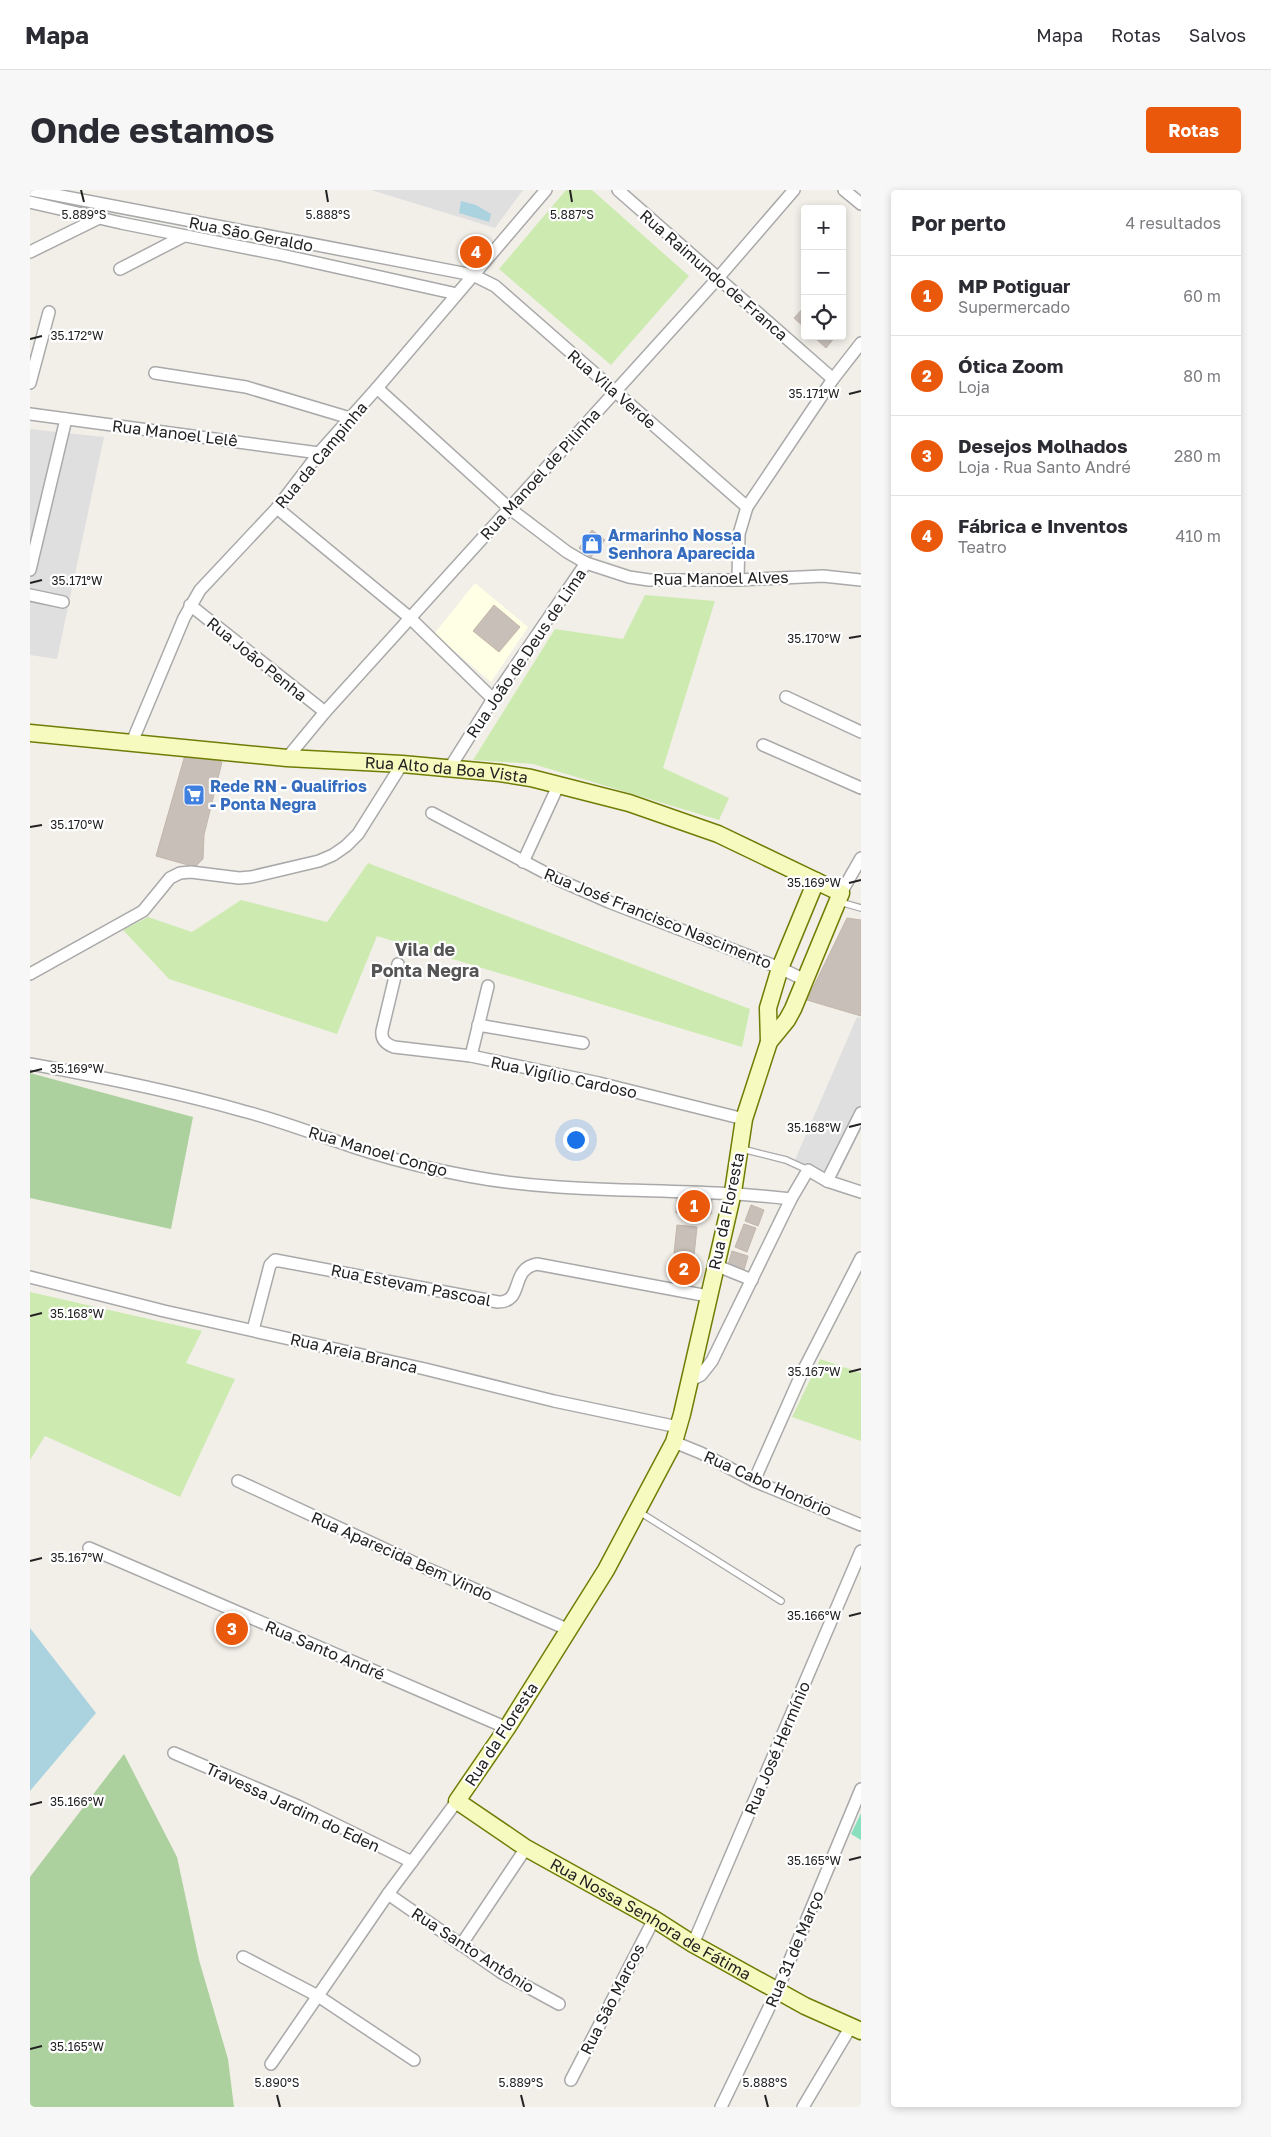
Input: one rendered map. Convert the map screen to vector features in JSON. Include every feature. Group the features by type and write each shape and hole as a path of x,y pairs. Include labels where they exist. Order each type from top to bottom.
{"street":[{"name":"Rua São Geraldo","path":"30,190 473,276"},
{"name":"Rua da Campinha","path":"132,742 190,605 200,590 278,508 319,453 378,388 546,190"},
{"name":"Rua Raimundo de Franca","path":"618,190 833,379"},
{"name":"Rua Manoel de Pilinha","path":"287,758 324,712 718,278 794,190"},
{"path":"844,190 861,204"},
{"name":"Rua São Geraldo","path":"30,202 457,294"},
{"path":"30,252 100,218"},
{"path":"120,269 184,236"},
{"name":"Rua Vila Verde","path":"473,276 495,286 748,507"},
{"path":"30,383 49,312"},
{"path":"738,580 739,534 748,507 833,379 861,343"},
{"path":"155,373 246,387 350,418"},
{"name":"Rua Manoel Alves","path":"378,388 508,508 566,552 586,563 629,577 649,580 738,580 823,576 861,580"},
{"name":"Rua Manoel Lelê","path":"30,414 319,453"},
{"path":"30,570 66,419"},
{"path":"278,508 409,618 493,699"},
{"name":"Rua João de Deus de Lima","path":"449,768 493,699 586,563"},
{"path":"30,595 63,602"},
{"name":"Rua João Penha","path":"190,605 324,712"},
{"path":"786,697 861,732"},
{"name":"Rua Alto da Boa Vista","path":"30,733 287,758 449,768 531,778 629,803 718,834 762,853 816,881 839,897"},
{"path":"763,745 861,788"},
{"path":"30,974 143,911 175,875 191,872 239,878 319,861 333,855 358,834 402,764"},
{"path":"523,862 558,786"},
{"name":"Rua José Francisco Nascimento","path":"432,813 523,862 609,902 780,968 805,980"},
{"name":"Rua da Floresta","path":"769,1042 788,1020 839,897 861,858"},
{"name":"Rua da Floresta","path":"271,2064 388,1894 458,1800 507,1728 567,1629 606,1570 676,1434 733,1192 744,1119 769,1042 768,1008 780,968 816,881"},
{"name":"Rua Vigílio Cardoso","path":"398,964 382,1031 383,1040 394,1047 471,1056 599,1083 744,1119"},
{"path":"471,1056 488,986"},
{"path":"478,1025 583,1043"},
{"name":"Rua Manoel Congo","path":"30,1064 133,1082 245,1111 370,1152 424,1167 470,1176 504,1182 594,1188 733,1192 791,1199"},
{"path":"827,1181 861,1113"},
{"path":"689,1381 701,1375 708,1368 791,1199 808,1170 827,1181 861,1192"},
{"path":"754,1481 801,1375 861,1258"},
{"name":"Rua Estevam Pascoal","path":"253,1330 272,1261 280,1260 498,1302 508,1300 512,1296 522,1271 537,1264 708,1296"},
{"path":"715,1265 752,1280"},
{"name":"Rua Areia Branca","path":"30,1277 164,1311 554,1401 676,1434"},
{"name":"Rua Cabo Honório","path":"676,1434 701,1453 754,1481 861,1525"},
{"name":"Rua Aparecida Bem Vindo","path":"238,1481 428,1569 567,1629"},
{"name":"Rua Santo André","path":"89,1548 507,1728"},
{"name":"Rua José Hermínio","path":"693,1944 861,1552"},
{"name":"Travessa Jardim do Eden","path":"174,1753 298,1806 412,1862"},
{"name":"Rua 31 de Março","path":"721,2107 777,1991 861,1789"},
{"name":"Rua Nossa Senhora de Fátima","path":"458,1800 526,1848 654,1918 693,1944 777,1991 856,2030"},
{"path":"461,1945 526,1848"},
{"name":"Rua Santo Antônio","path":"388,1894 502,1973 559,2004"},
{"name":"Rua São Marcos","path":"571,2080 654,1918"},
{"path":"243,1957 318,1996 414,2060"},
{"path":"803,2107 856,2030"}],"lane":[{"path":"839,897 861,908"},
{"path":"740,1148 786,1160 808,1170"},
{"path":"638,1510 781,1601"}],"shaded area":[{"path":"371,190 523,190 495,228"},
{"path":"30,429 104,437 57,659 30,655"},
{"path":"475,583 528,627 491,682 434,634"},
{"path":"857,1017 861,1018 861,1129 838,1176 794,1162"}],"green space":[{"path":"566,190 592,190 689,276 611,365 499,269"},
{"path":"645,595 715,601 663,768 729,798 719,820 533,764 473,760 555,629 623,639"},
{"path":"368,863 750,1009 742,1047 377,936 337,1034 169,979 123,930 148,917 192,932 241,900 327,922"},
{"path":"30,1073 193,1117 171,1229 30,1198"},
{"path":"30,1292 202,1331 186,1363 235,1379 180,1497 45,1436 30,1460"},
{"path":"820,1359 861,1373 861,1441 792,1417"},
{"path":"124,1754 177,1857 199,1960 228,2059 234,2107 30,2107 30,1877"},
{"path":"861,1813 861,1840 851,1834"}],"water":[{"path":"461,201 476,205 491,214 489,222 459,213"},
{"path":"30,1628 96,1713 30,1791"}],"building":[{"path":"801,310 801,324 794,318"},
{"path":"817,340 833,340 826,348"},
{"name":"Armarinho Nossa Senhora Aparecida","path":"592,530 605,540 591,557 579,548"},
{"path":"494,605 520,627 499,652 473,631"},
{"name":"Rede RN - Qualifrios - Ponta Negra","path":"185,755 222,762 204,835 203,859 195,867 156,856"},
{"path":"847,918 861,920 861,1016 807,1000"},
{"path":"677,1198 712,1199 711,1214 676,1213"},
{"path":"751,1205 764,1210 758,1226 745,1221"},
{"path":"744,1224 756,1228 747,1252 735,1247"},
{"path":"677,1225 697,1227 694,1256 674,1253"},
{"path":"732,1251 748,1256 744,1270 728,1265"},
{"path":"678,1254 694,1256 693,1265 677,1263"},
{"path":"677,1263 693,1265 691,1275 676,1273"}],"place":[{"name":"Fábrica e Inventos","path":"476,252"},
{"name":"Armarinho Nossa Senhora Aparecida","path":"592,544"},
{"name":"Rede RN - Qualifrios - Ponta Negra","path":"194,795"},
{"name":"MP Potiguar","path":"694,1206"},
{"name":"Ótica Zoom","path":"684,1269"},
{"name":"Desejos Molhados","path":"232,1629"}],"district":[{"name":"Vila de Ponta Negra","path":"425,960"}]}
